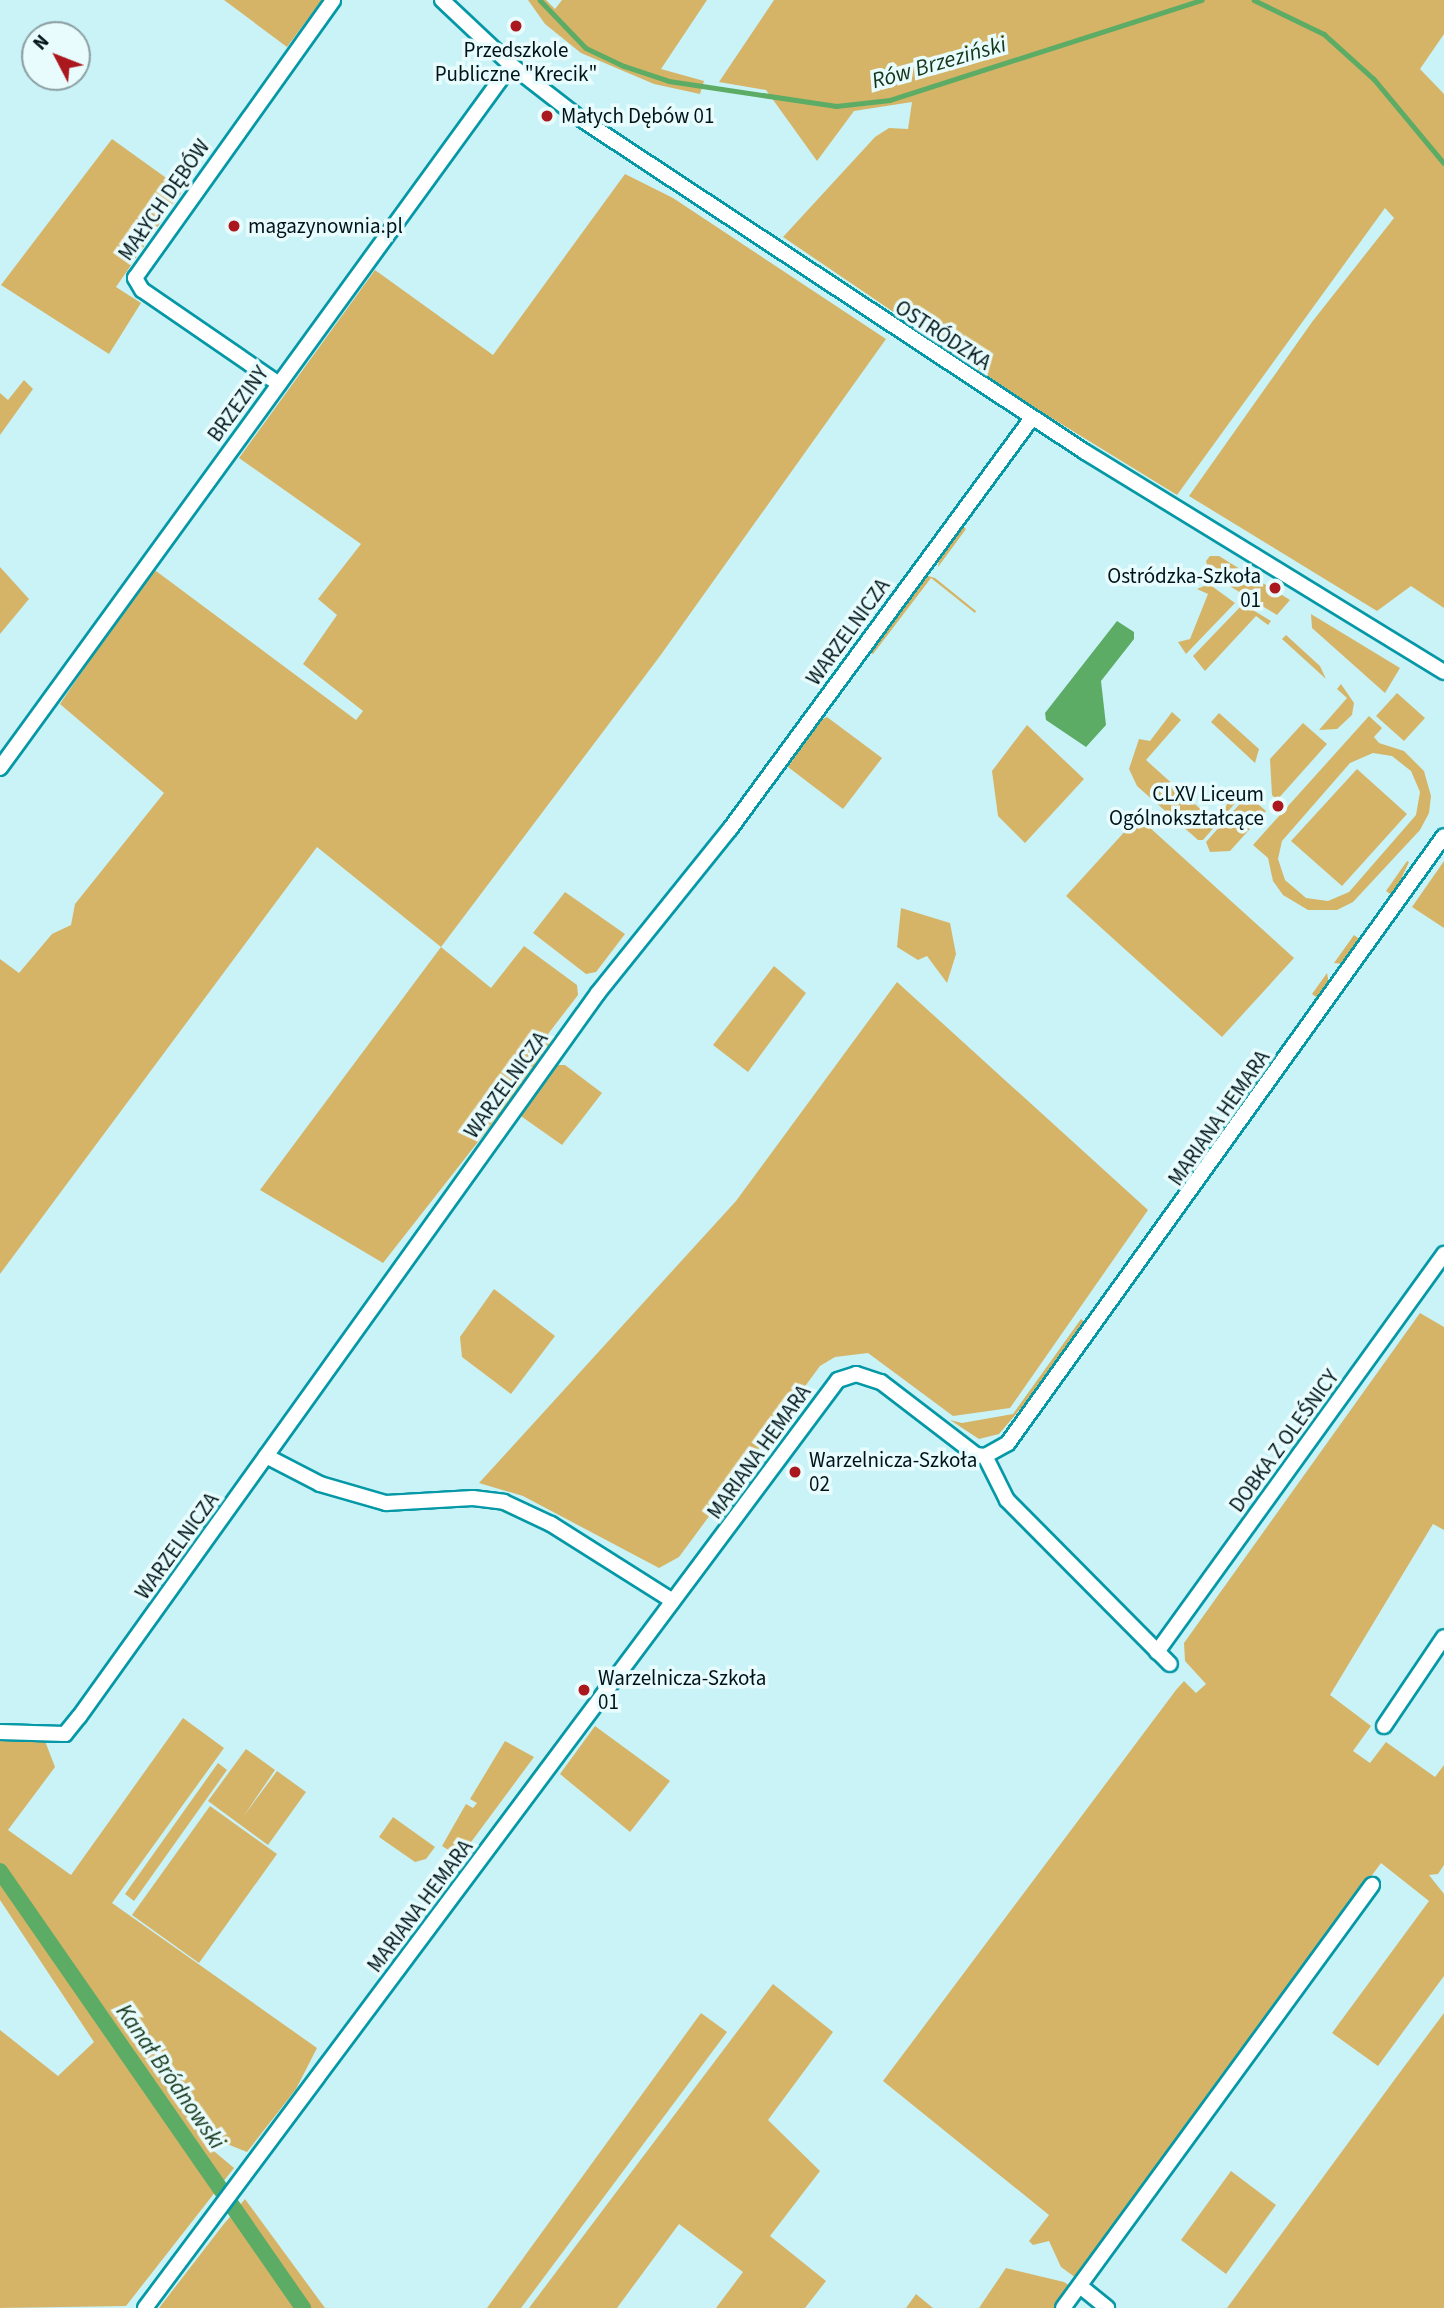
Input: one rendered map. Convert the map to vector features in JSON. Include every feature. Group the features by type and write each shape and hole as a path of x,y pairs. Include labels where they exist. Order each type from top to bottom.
{"street":[{"name":"MAŁYCH DĘBÓW","path":"278,384 142,290 135,278 333,0"},
{"name":"OSTRÓDZKA","path":"442,0 511,65 578,117 1032,418 1444,673"},
{"name":"BRZEZINY","path":"0,768 511,65"},
{"name":"WARZELNICZA","path":"0,1732 65,1734 598,993 730,829 1032,418"},
{"name":"MARIANA HEMARA","path":"145,2308 673,1601 845,1376 868,1376 881,1382 967,1450 985,1456 1008,1443 1444,835"},
{"name":"DOBKA Z OLEŚNICY","path":"1157,1652 1444,1254"},
{"path":"266,1456 320,1484 386,1503 473,1498 504,1502 551,1524 673,1601"},
{"path":"985,1456 1007,1500 1170,1664"},
{"path":"1384,1726 1444,1637"},
{"path":"1063,2308 1372,1885"},
{"path":"1080,2286 1107,2308"}],"shaded area":[{"path":"224,0 322,0 287,47"},
{"path":"528,0 546,0 555,9 562,0 707,0 661,69 704,81 700,94 654,84 581,53 545,24"},
{"path":"774,0 1444,0 1444,34 1420,69 1444,94 1444,608 1411,586 1377,611 1189,496 1312,322 1394,218 1385,208 1177,495 1032,406 783,237 875,137 889,128 908,129 912,102 854,111 817,161 766,90 719,82"},
{"path":"112,139 183,190 116,287 141,303 109,354 1,285"},
{"path":"625,174 673,198 886,339 660,656 441,947 317,847 0,1274 0,959 19,973 52,934 71,925 75,904 164,793 60,704 152,568 356,720 363,711 303,664 337,615 318,599 361,544 239,458 375,270 493,355"},
{"path":"24,380 33,389 0,435 0,393 8,400"},
{"path":"961,525 966,529 938,567 940,553"},
{"path":"1210,556 1219,556 1290,600 1277,615 1210,574 1206,561"},
{"path":"0,567 29,599 0,634"},
{"path":"928,576 935,578 976,611 975,613 931,578 873,654 867,652"},
{"path":"1209,584 1235,603 1186,654 1178,642 1190,639 1208,594 1197,589"},
{"path":"1243,604 1271,621 1268,625 1256,616 1205,671 1193,656"},
{"path":"1311,614 1400,668 1385,693 1312,628"},
{"path":"1117,621 1134,632 1134,639 1101,681 1106,725 1086,747 1046,720 1045,713"},
{"path":"1286,635 1320,666 1326,679 1282,639"},
{"path":"1341,684 1354,703 1352,715 1337,729 1319,730 1347,698 1337,689"},
{"path":"1397,693 1425,718 1404,741 1376,716"},
{"path":"1172,712 1181,720 1146,760 1207,815 1216,817 1240,790 1244,793 1203,840 1198,840 1137,786 1129,769 1139,739 1150,741"},
{"path":"1219,713 1259,749 1255,763 1211,722"},
{"path":"1369,716 1382,728 1374,737 1379,743 1404,751 1424,771 1431,796 1429,813 1420,830 1353,902 1337,910 1308,910 1283,895 1273,881 1268,858 1253,845","holes":["1373,753 1392,756 1411,771 1420,792 1416,815 1349,892 1328,901 1306,898 1285,880 1278,859 1282,841 1350,763"]},
{"path":"827,717 882,758 843,809 788,767 820,720"},
{"path":"1303,723 1327,744 1277,800 1272,795 1270,759"},
{"path":"1027,725 1084,779 1025,843 998,816 992,771"},
{"path":"1357,769 1407,814 1342,886 1291,841"},
{"path":"1245,798 1251,798 1266,811 1230,851 1210,852 1206,842"},
{"path":"1138,817 1294,958 1222,1037 1066,896"},
{"path":"1407,861 1409,862 1393,896 1386,891"},
{"path":"1444,861 1444,928 1412,907"},
{"path":"565,892 625,934 596,972 586,974 533,933"},
{"path":"901,908 950,923 956,954 947,983 927,956 918,960 897,947"},
{"path":"1354,935 1362,941 1344,964 1334,963"},
{"path":"524,946 577,985 578,995 548,1034 557,1041 383,1263 260,1190 441,947 491,988"},
{"path":"774,966 806,993 748,1072 713,1045"},
{"path":"1327,973 1329,984 1320,1000 1312,994"},
{"path":"897,982 1148,1210 1010,1408 953,1416 868,1353 835,1357 820,1366 679,1557 659,1568 523,1496 479,1483 736,1201"},
{"path":"557,1065 565,1065 602,1093 562,1145 518,1114"},
{"path":"494,1289 555,1336 511,1394 462,1357 460,1337"},
{"path":"1420,1313 1444,1327 1444,1530 1433,1524 1330,1695 1371,1726 1353,1751 1370,1763 1386,1742 1435,1777 1444,1765 1444,1865 1438,1874 1429,1875 1444,1894 1444,1976 1378,2066 1332,2033 1429,1901 1381,1863 1076,2278 1061,2267 1049,2241 1033,2245 1029,2241 1049,2215 883,2081 1176,1690 1184,1681 1196,1693 1206,1684 1185,1661 1184,1643"},
{"path":"1081,1319 1089,1325 999,1434 979,1439 950,1420 962,1423 1013,1414"},
{"path":"183,1718 224,1748 112,1903 317,2048 296,2089 247,2152 222,2142 192,2104 184,2109 209,2147 234,2168 126,2306 0,2308 0,2030 58,2076 94,2042 0,1900 0,1740 45,1741 55,1767 8,1830 71,1875"},
{"path":"595,1726 670,1781 630,1832 560,1774"},
{"path":"505,1741 534,1757 460,1857 442,1846 466,1804 473,1808 477,1803 470,1799"},
{"path":"554,1744 556,1748 303,2088 320,2059"},
{"path":"246,1749 275,1770 243,1817 277,1771 306,1792 268,1845 208,1801"},
{"path":"218,1763 227,1770 134,1901 125,1894"},
{"path":"210,1806 277,1854 199,1963 132,1915"},
{"path":"393,1817 435,1847 426,1859 415,1862 379,1837"},
{"path":"773,1984 833,2032 768,2120 820,2171 770,2236 826,2281 805,2308 716,2308 743,2272 679,2224 617,2308 529,2308"},
{"path":"701,2013 727,2032 521,2308 487,2308"},
{"path":"1444,2013 1444,2308 1227,2308 1395,2079"},
{"path":"1231,2171 1276,2205 1226,2274 1181,2240"},
{"path":"245,2199 325,2308 159,2308 223,2225"},
{"path":"1006,2268 1064,2282 1070,2286 1055,2308 979,2308"},
{"path":"916,2294 933,2308 906,2308"}],"waterway":[{"name":"Rów Brzeziński","path":"540,0 586,48 624,66 669,81 836,106 890,100 1201,0"},
{"name":"Rów Brzeziński","path":"1254,0 1324,34 1374,79 1444,163"},
{"name":"Kanał Bródnowski","path":"0,1871 303,2308"}],"place":[{"name":"Przedszkole Publiczne \"Krecik\"","path":"516,26"},
{"name":"Małych Dębów 01","path":"547,116"},
{"name":"magazynownia.pl","path":"234,226"},
{"name":"Ostródzka-Szkoła 01","path":"1275,588"},
{"name":"CLXV Liceum Ogólnokształcące","path":"1278,806"},
{"name":"Warzelnicza-Szkoła 02","path":"795,1472"},
{"name":"Warzelnicza-Szkoła 01","path":"584,1690"}]}
